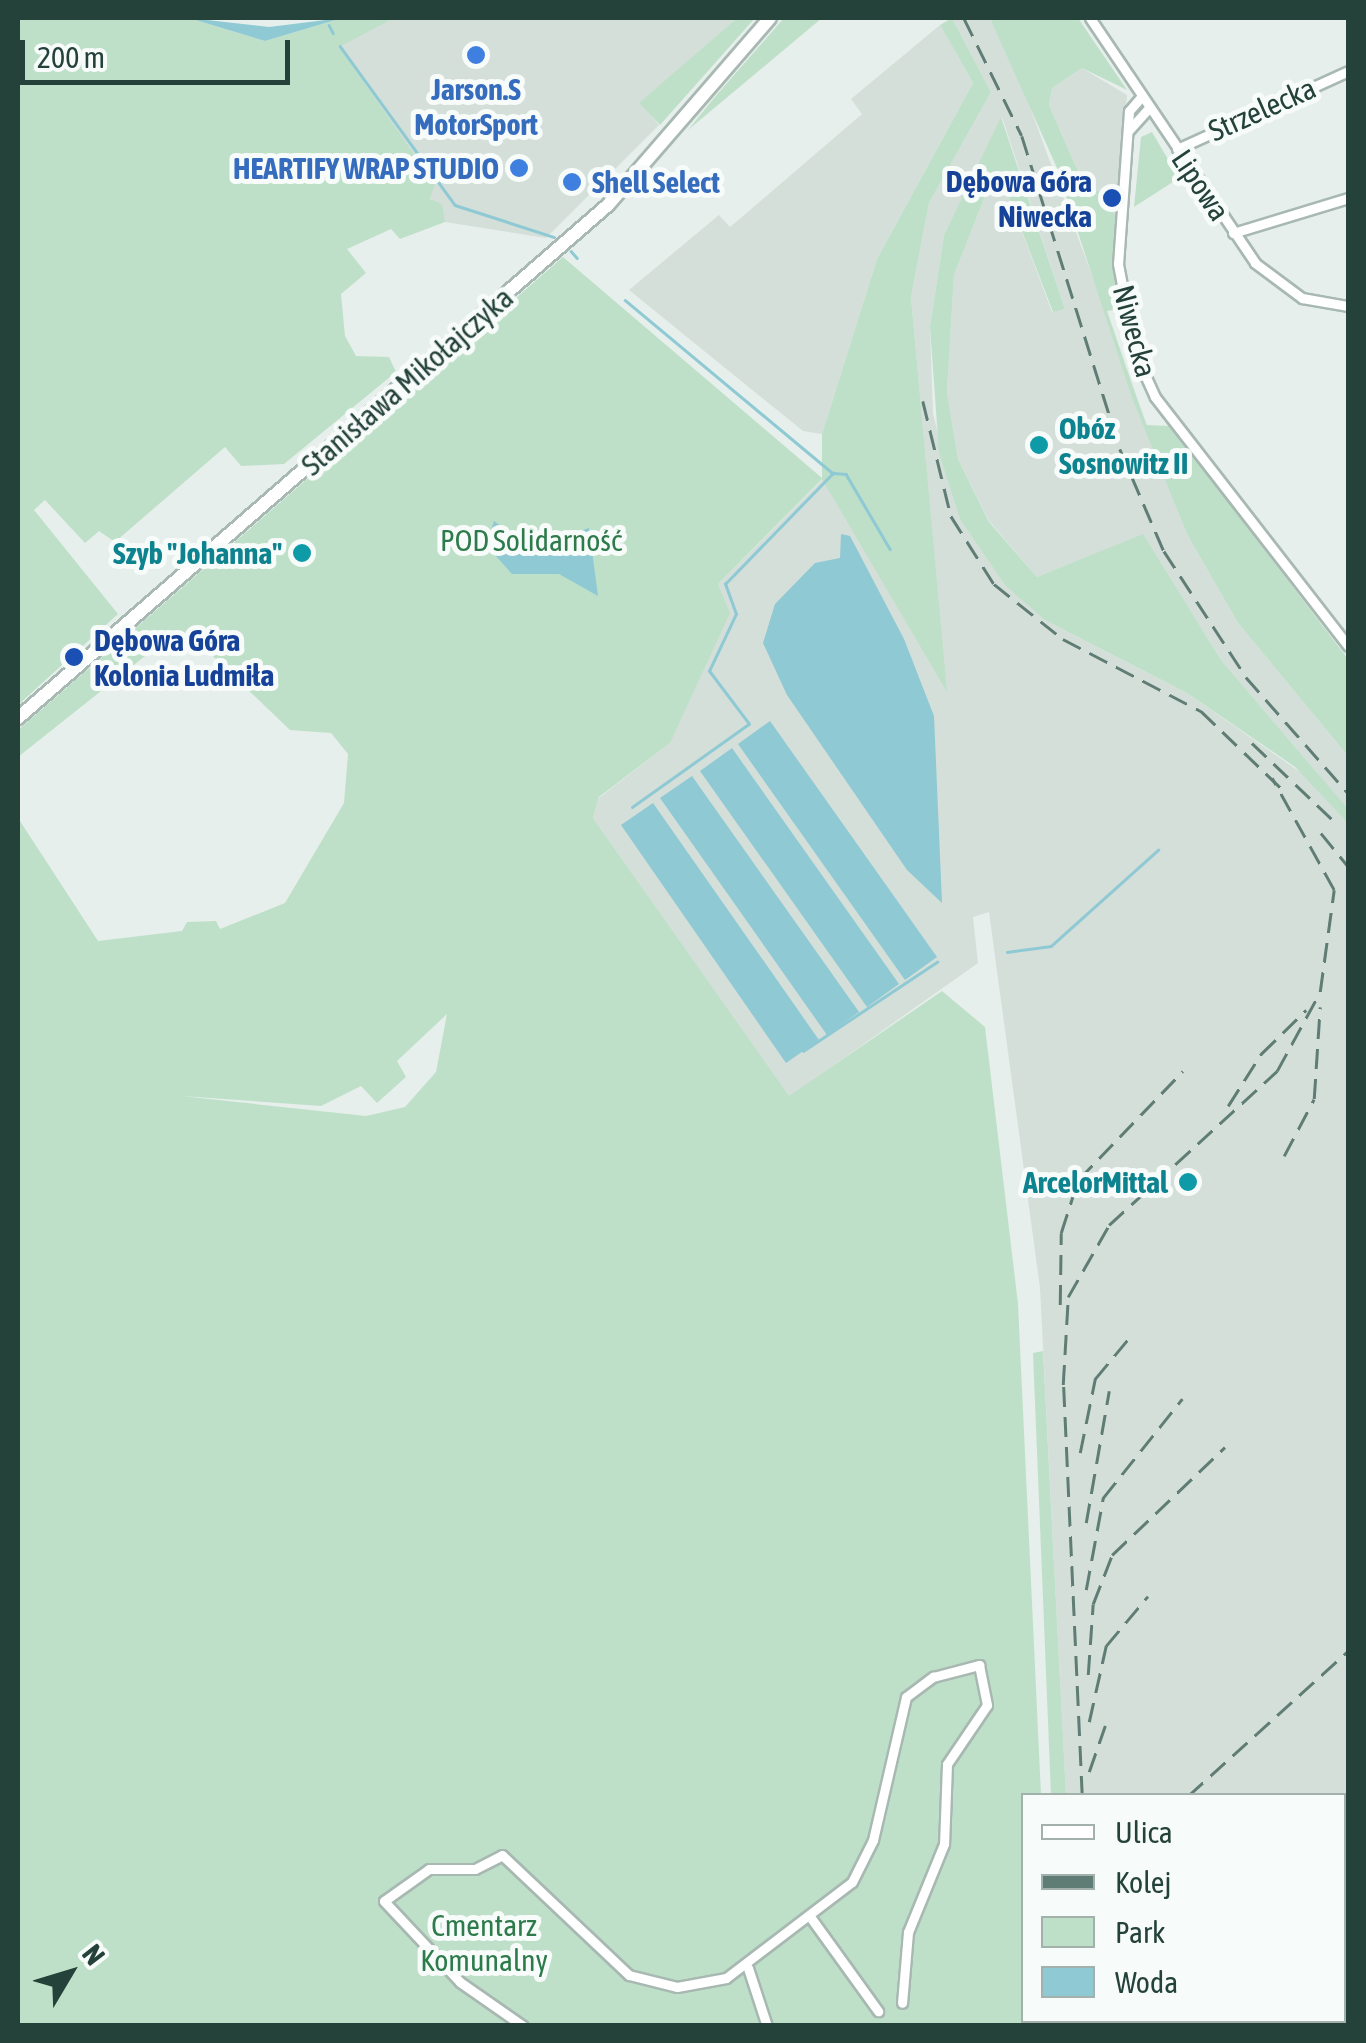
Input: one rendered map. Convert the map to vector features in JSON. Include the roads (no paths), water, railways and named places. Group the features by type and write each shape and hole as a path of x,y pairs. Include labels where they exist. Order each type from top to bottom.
{"street":[{"name":"Stanisława Mikołajczyka","path":"18,718 608,205 770,18"},
{"name":"Lipowa","path":"1090,18 1232,233 1284,288 1348,306"},
{"name":"Strzelecka","path":"1176,149 1348,71"},
{"name":"Niwecka","path":"1142,96 1128,130 1118,264 1145,378 1348,646"},
{"path":"1128,130 1149,108"},
{"path":"1139,122 1159,123"},
{"path":"1232,233 1348,198"},
{"path":"523,2026 460,1982 384,1901 430,1868 468,1871 502,1856 629,1975 694,1986 748,1968 848,1887 865,1861 906,1696 933,1677 979,1665 987,1705 947,1764 944,1844 908,1932 902,2003"},
{"path":"812,1918 878,2011"},
{"path":"748,1968 767,2026"}],"water":[{"path":"189,18 269,27 342,18 265,41"},
{"path":"494,521 531,547 589,528 598,596 559,574 512,574 486,545"},
{"path":"841,534 850,536 904,639 934,716 942,903 907,870 787,695 763,643 775,604 815,563 840,558"},
{"path":"770,721 937,957 905,980 738,744"},
{"path":"732,748 899,984 867,1007 700,771"},
{"path":"692,776 859,1012 827,1035 660,798"},
{"path":"653,803 819,1040 786,1063 621,825"}],"waterway":[{"path":"329,25 333,33"},
{"path":"340,46 455,205 554,237"},
{"path":"571,251 577,258"},
{"path":"625,300 833,473 846,474 890,549"},
{"path":"632,807 749,724 709,671 736,614 725,584 833,473"},
{"path":"1007,952 1051,946 1158,850"},
{"path":"803,1051 937,962"}],"railway":[{"path":"964,18 1022,136 1120,449 1164,551 1246,677 1348,793"},
{"path":"923,401 951,516 994,584 1063,639 1201,711 1281,788"},
{"path":"1252,743 1336,823"},
{"path":"1082,1793 1063,1385 1068,1297 1109,1225 1277,1071 1320,992 1334,890 1272,778"},
{"path":"1321,833 1348,866"},
{"path":"1284,1156 1314,1099 1320,1007"},
{"path":"1228,1106 1261,1054 1306,1010"},
{"path":"1060,1305 1061,1233 1078,1180 1183,1071"},
{"path":"1080,1453 1095,1379 1129,1338"},
{"path":"1086,1523 1109,1391"},
{"path":"1086,1590 1103,1498 1182,1399"},
{"path":"1088,1675 1093,1604 1112,1555 1225,1447"},
{"path":"1089,1722 1106,1646 1148,1596"},
{"path":"1191,1793 1348,1651"},
{"path":"1089,1772 1105,1726"}],"place":[{"name":"Jarson.S MotorSport","path":"476,55"},
{"name":"HEARTIFY WRAP STUDIO","path":"519,168"},
{"name":"Shell Select","path":"572,182"},
{"name":"Dębowa Góra Niwecka","path":"1112,198"},
{"name":"Obóz Sosnowitz II","path":"1039,445"},
{"name":"Szyb \"Johanna\"","path":"302,553"},
{"name":"Dębowa Góra Kolonia Ludmiła","path":"74,657"},
{"name":"ArcelorMittal","path":"1188,1182"}],"park label":[{"name":"POD Solidarność","path":"531,540"},
{"name":"Cmentarz Komunalny","path":"484,1942"}]}
